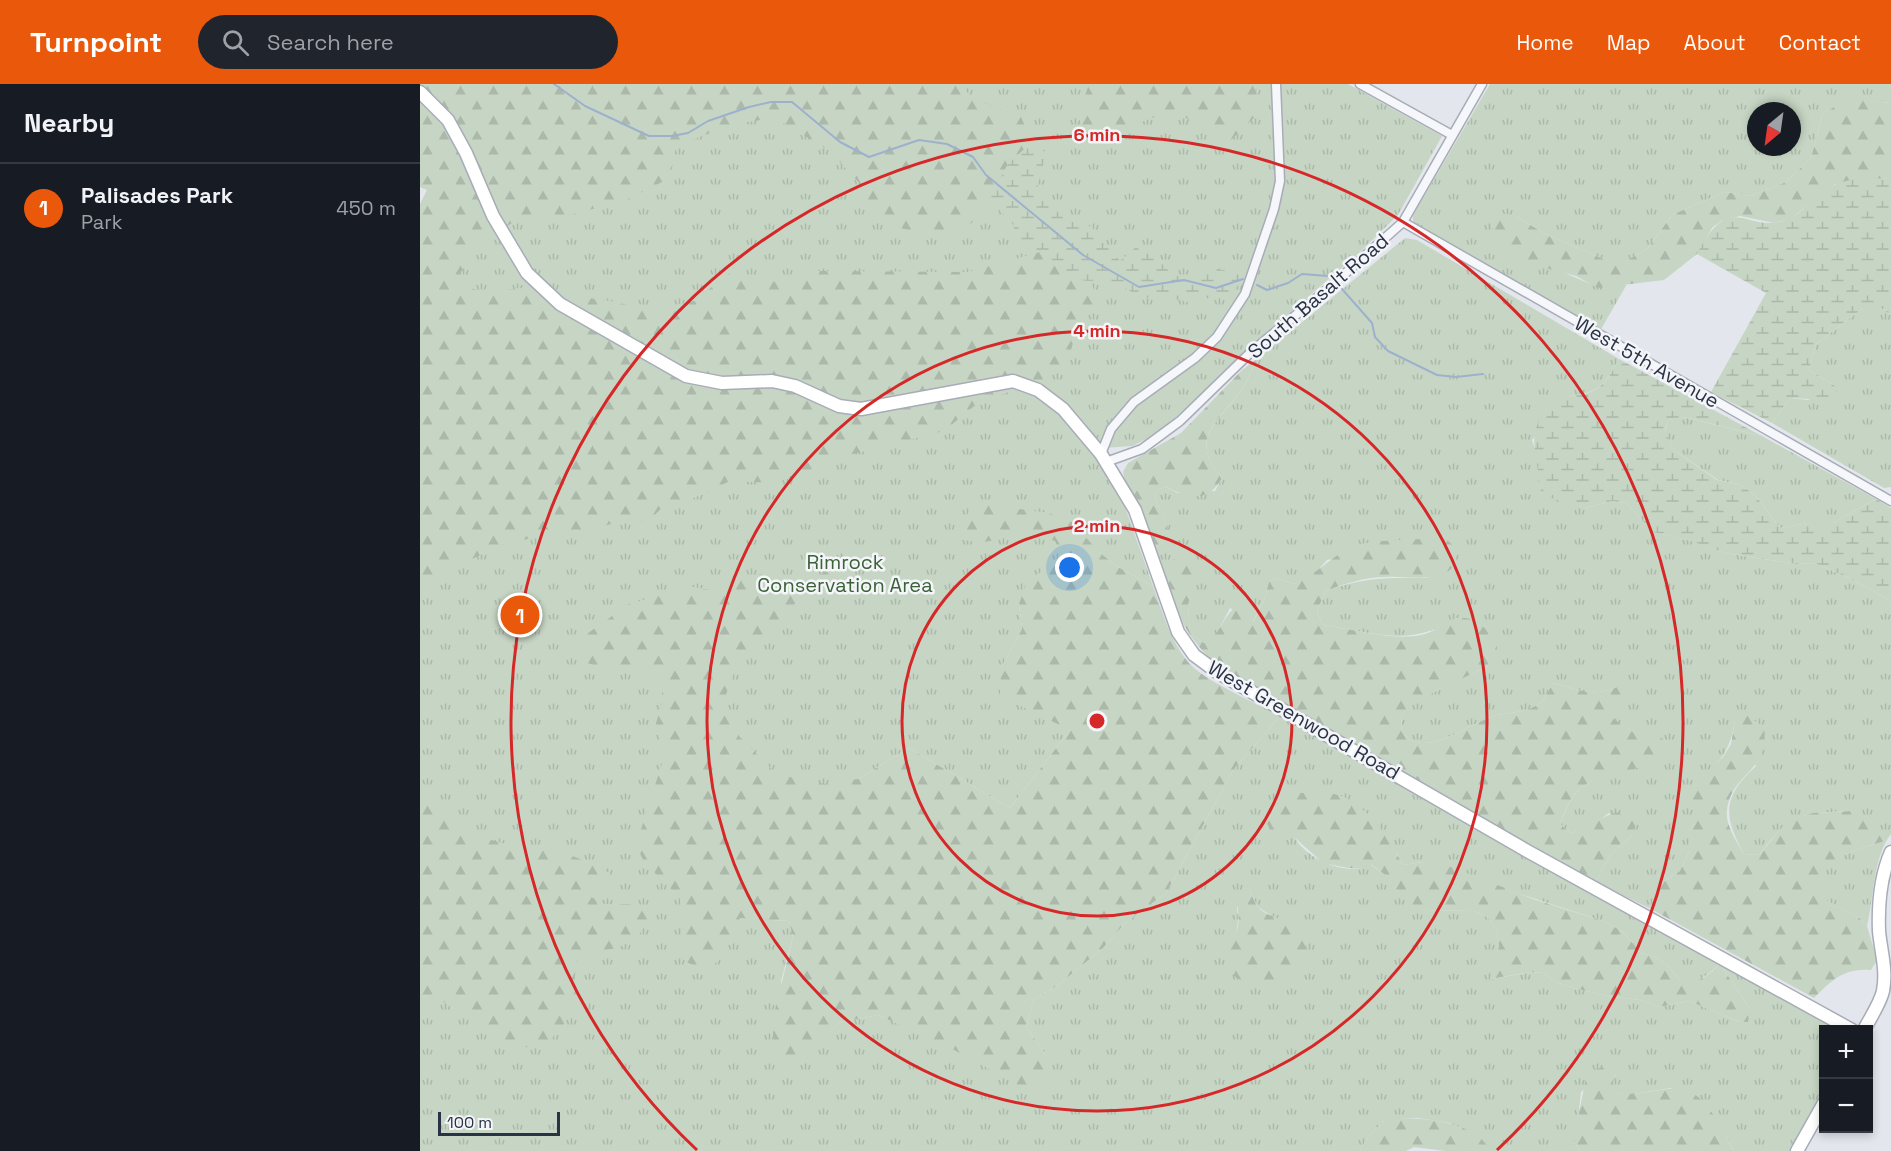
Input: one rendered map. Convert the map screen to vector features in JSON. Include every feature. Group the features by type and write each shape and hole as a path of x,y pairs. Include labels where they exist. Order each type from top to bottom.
{"street":[{"path":"1104,458 1111,429 1134,402 1195,358 1217,337 1245,294 1274,209 1280,180 1276,84"},
{"path":"1360,84 1452,135"},
{"name":"South Basalt Road","path":"1104,458 1142,449 1180,421 1251,352 1403,222 1482,84"},
{"name":"West Greenwood Road","path":"420,92 448,120 466,153 493,216 527,273 560,304 686,376 722,383 772,381 795,386 839,406 861,409 1013,381 1038,390 1063,410 1104,458 1134,510 1178,632 1202,661 1217,672 1529,852 1845,1025"},
{"name":"West 5th Avenue","path":"1403,222 1891,501"},
{"path":"1866,1025 1883,993 1885,964 1879,932 1879,898 1885,866 1891,852"},
{"path":"1797,1151 1819,1112"}],"green space":[{"name":"Rimrock Conservation Area","path":"420,84 1348,84 1442,136 1398,215 1359,253 1249,348 1159,433 1132,446 1090,449 1125,507 1153,586 1118,567 1099,552 1019,604 1022,629 1001,668 1070,730 1010,808 909,748 858,779 773,920 789,921 793,937 781,981 795,1065 839,1023 878,1015 947,1045 1046,1055 1026,1027 1034,999 1057,986 1103,948 1125,923 1166,893 1234,769 1280,716 1832,1025 1819,1025 1819,1099 1791,1151 1734,1151 1726,1137 1671,1088 1628,1095 1616,1093 1611,1086 1620,1063 1581,1092 1575,1143 1581,1151 1491,1151 1450,1123 1418,1118 1387,1118 1368,1137 1360,1151 420,1151 420,299 474,206","holes":["1296,793 1397,854 1403,865 1422,862 1603,921 1622,931 1641,953 1664,963 1681,982 1697,980 1720,964 1750,1009 1740,1022 1689,1001 1659,1007 1641,1000 1607,996 1574,988 1556,982 1543,973 1531,972 1491,979 1499,946 1497,931 1489,918 1474,911 1425,910 1397,891 1393,880 1371,865 1362,868 1340,868 1319,859 1309,853 1295,838 1286,800","1249,890 1258,907 1270,915 1227,956 1236,933 1237,908"]},
{"path":"420,84 960,84 973,99 1021,117 1032,142 1008,164 979,218 956,233 916,232 870,220 861,185 830,151 775,118 734,124 676,146 670,178 626,200 570,215 520,218 482,242 452,285 492,292 520,288 616,302 649,311 694,301 731,272 776,282 819,271 968,272 1040,252 1066,274 1090,282 1098,297 1078,325 1068,361 1044,379 978,403 944,431 830,460 797,476 773,483 730,481 681,504 663,507 648,521 614,523 575,535 539,537 506,543 472,559 454,557 446,573 420,580 420,204 427,190 420,187"},
{"path":"1089,84 1255,84 1259,113 1227,144 1199,129 1176,109 1131,126 1092,151 1078,116"},
{"path":"1490,84 1891,84 1891,103 1856,102 1841,105 1823,113 1811,158 1786,182 1751,196 1724,192 1672,215 1648,248 1626,261 1608,261 1547,235 1515,216 1556,269 1597,287 1627,284 1600,331 1416,225 1413,215"},
{"path":"1863,100 1891,103 1891,178 1835,184 1790,219 1774,223 1740,216 1721,221 1712,228 1697,254 1664,280 1597,288 1576,276 1523,262 1497,242 1490,222 1496,212 1515,216 1547,235 1608,261 1626,261 1648,248 1672,215 1724,192 1751,196 1786,182 1811,158 1823,113 1844,102"},
{"path":"1032,142 1046,153 1037,189 1064,219 1084,223 1097,232 1120,261 1136,247 1157,259 1174,276 1198,276 1209,267 1230,272 1244,269 1239,284 1231,294 1187,302 1161,296 1143,298 1108,279 1094,281 1075,278 1040,252 1022,247 1011,220 988,201 1008,164"},
{"path":"1891,178 1891,315 1881,308 1863,308 1816,344 1809,370 1835,386 1837,394 1826,400 1790,398 1772,423 1711,392 1766,293 1697,254 1709,234 1720,222 1730,218 1774,223 1788,219 1801,211 1823,191 1836,184 1856,179"},
{"path":"1405,238 1417,240 1619,359 1610,375 1600,386 1588,393 1569,396 1532,440 1539,461 1540,490 1586,508 1612,501 1626,503 1653,532 1692,541 1725,553 1797,564 1815,563 1891,601 1891,834 1885,843 1877,866 1867,926 1861,919 1816,895 1824,872 1832,863 1850,852 1885,841 1851,811 1819,813 1797,818 1779,831 1759,855 1744,854 1732,829 1729,807 1737,787 1756,766 1735,721 1723,755 1697,781 1694,824 1689,831 1689,852 1680,871 1663,882 1649,908 1596,882 1610,855 1634,833 1609,813 1588,828 1571,833 1560,824 1566,809 1582,787 1614,773 1650,764 1657,734 1636,734 1607,715 1617,687 1592,692 1553,683 1542,701 1532,708 1497,715 1434,742 1422,743 1411,740 1401,731 1402,714 1411,703 1490,665 1457,618 1423,633 1392,636 1323,625 1317,612 1325,591 1351,583 1376,579 1428,578 1444,537 1327,560 1312,577 1294,584 1276,578 1269,582 1264,600 1252,623 1230,608 1214,639 1204,643 1190,633 1188,606 1192,581 1159,567 1153,550 1162,543 1167,530 1155,494 1164,486 1178,493 1215,491 1222,478 1207,452 1210,431 1244,386 1257,359"},
{"path":"1863,308 1881,308 1891,315 1891,487 1884,488 1772,423 1790,398 1808,400 1835,386 1809,370 1816,344"},
{"path":"1257,359 1244,386 1216,421 1207,441 1207,452 1222,478 1216,487 1203,495 1189,495 1164,486 1155,494 1168,530 1162,543 1153,550 1142,511 1125,481 1123,472 1128,463 1181,433 1242,370"},
{"path":"1619,359 1762,436 1684,417 1668,420 1665,430 1674,450 1717,480 1739,484 1755,495 1780,528 1808,523 1833,523 1876,499 1891,508 1891,601 1815,563 1797,564 1725,553 1691,541 1653,532 1626,503 1612,501 1586,508 1561,504 1540,490 1534,444 1535,434 1543,413 1552,400 1585,393 1599,387 1612,372"},
{"path":"1683,417 1762,436 1876,499 1833,523 1808,523 1780,528 1755,495 1739,484 1718,480 1674,450 1665,431 1668,420"},
{"path":"977,503 1049,513 1072,522 1099,552 1118,567 1153,586 1167,625 1188,662 1206,677 1280,716 1234,769 1166,893 1125,923 1103,948 1057,986 1034,999 1026,1027 1046,1055 1046,1087 1022,1087 947,1046 878,1015 839,1023 795,1066 775,1053 772,1022 793,937 789,921 740,918 727,948 712,966 705,970 686,962 681,931 680,898 644,862 636,845 665,754 655,727 662,702 662,685 647,669 610,671 582,661 584,636 629,604 693,587 717,591 748,576 764,574 776,590 816,579 848,550 855,553 842,572 796,602 778,626 737,665 724,700 739,736 776,774 824,784 858,779 909,748 1010,808 1070,730 1000,696 1001,668 1022,629 1019,604 1026,584 1058,558 1059,549 1055,541 1021,530 990,541 974,542 958,538 961,522"},
{"path":"1444,537 1456,548 1456,564 1449,571 1433,577 1377,577 1347,583 1325,591 1317,612 1323,625 1397,637 1426,634 1450,621 1465,618 1481,625 1493,637 1497,642 1497,652 1490,665 1412,703 1402,714 1401,731 1411,740 1422,743 1447,738 1497,715 1532,708 1542,701 1553,683 1592,692 1617,687 1625,690 1628,697 1622,709 1608,715 1636,734 1657,734 1668,744 1662,757 1646,765 1591,782 1578,790 1569,804 1560,824 1571,833 1612,814 1628,812 1638,815 1634,833 1610,855 1596,882 1222,670 1198,646 1183,623 1159,567 1176,558 1190,561 1195,568 1188,606 1190,633 1204,643 1215,635 1230,612 1241,604 1253,622 1264,600 1269,582 1276,578 1294,584 1344,551 1361,544"},
{"path":"1746,715 1764,727 1764,742 1756,763 1730,797 1727,810 1730,827 1744,854 1759,855 1787,821 1813,813 1851,811 1865,816 1885,841 1841,857 1825,872 1820,882 1817,895 1861,919 1867,926 1877,960 1871,970 1853,971 1839,976 1814,998 1649,908 1663,882 1680,871 1689,852 1689,831 1694,824 1692,790 1697,781 1723,757 1731,744 1735,721"},
{"path":"420,793 436,810 472,832 496,842 564,854 610,873 591,897 605,904 630,904 649,915 637,939 617,948 577,955 574,986 565,1023 545,1046 513,1048 484,1032 436,996 420,1008"},
{"path":"1296,793 1333,794 1344,797 1363,809 1392,845 1403,865 1422,862 1451,867 1533,899 1603,921 1622,931 1641,953 1664,963 1681,982 1702,978 1720,964 1750,1009 1748,1022 1740,1022 1689,1001 1659,1007 1641,1000 1607,996 1556,982 1543,973 1531,972 1490,979 1499,946 1497,931 1489,918 1474,911 1425,910 1409,903 1397,891 1392,880 1372,865 1364,869 1323,863 1295,838 1272,832 1265,820 1273,806"},
{"path":"1240,890 1249,890 1263,912 1300,930 1306,954 1299,968 1287,978 1271,983 1255,984 1240,980 1230,971 1227,957 1238,926"},
{"path":"1621,1063 1626,1070 1615,1075 1612,1086 1616,1093 1635,1094 1667,1089 1691,1092 1709,1108 1734,1151 1581,1151 1575,1143 1575,1132 1586,1078 1592,1070"},
{"path":"1387,1118 1429,1120 1458,1126 1482,1140 1491,1151 1445,1151 1414,1147 1406,1151 1360,1151 1368,1137"}],"waterway":[{"path":"554,84 585,106 649,136 688,133 708,121 749,107 771,102 792,102 840,142 869,157 919,140 947,144 973,157 986,175 1083,255 1139,287 1184,280 1216,288 1243,279"},
{"path":"1257,285 1267,290 1288,283 1302,274 1328,276"},
{"path":"1342,289 1372,323 1375,337 1388,351 1437,375 1456,377 1483,374"}],"place":[{"name":"Palisades Park","path":"520,615"}]}
